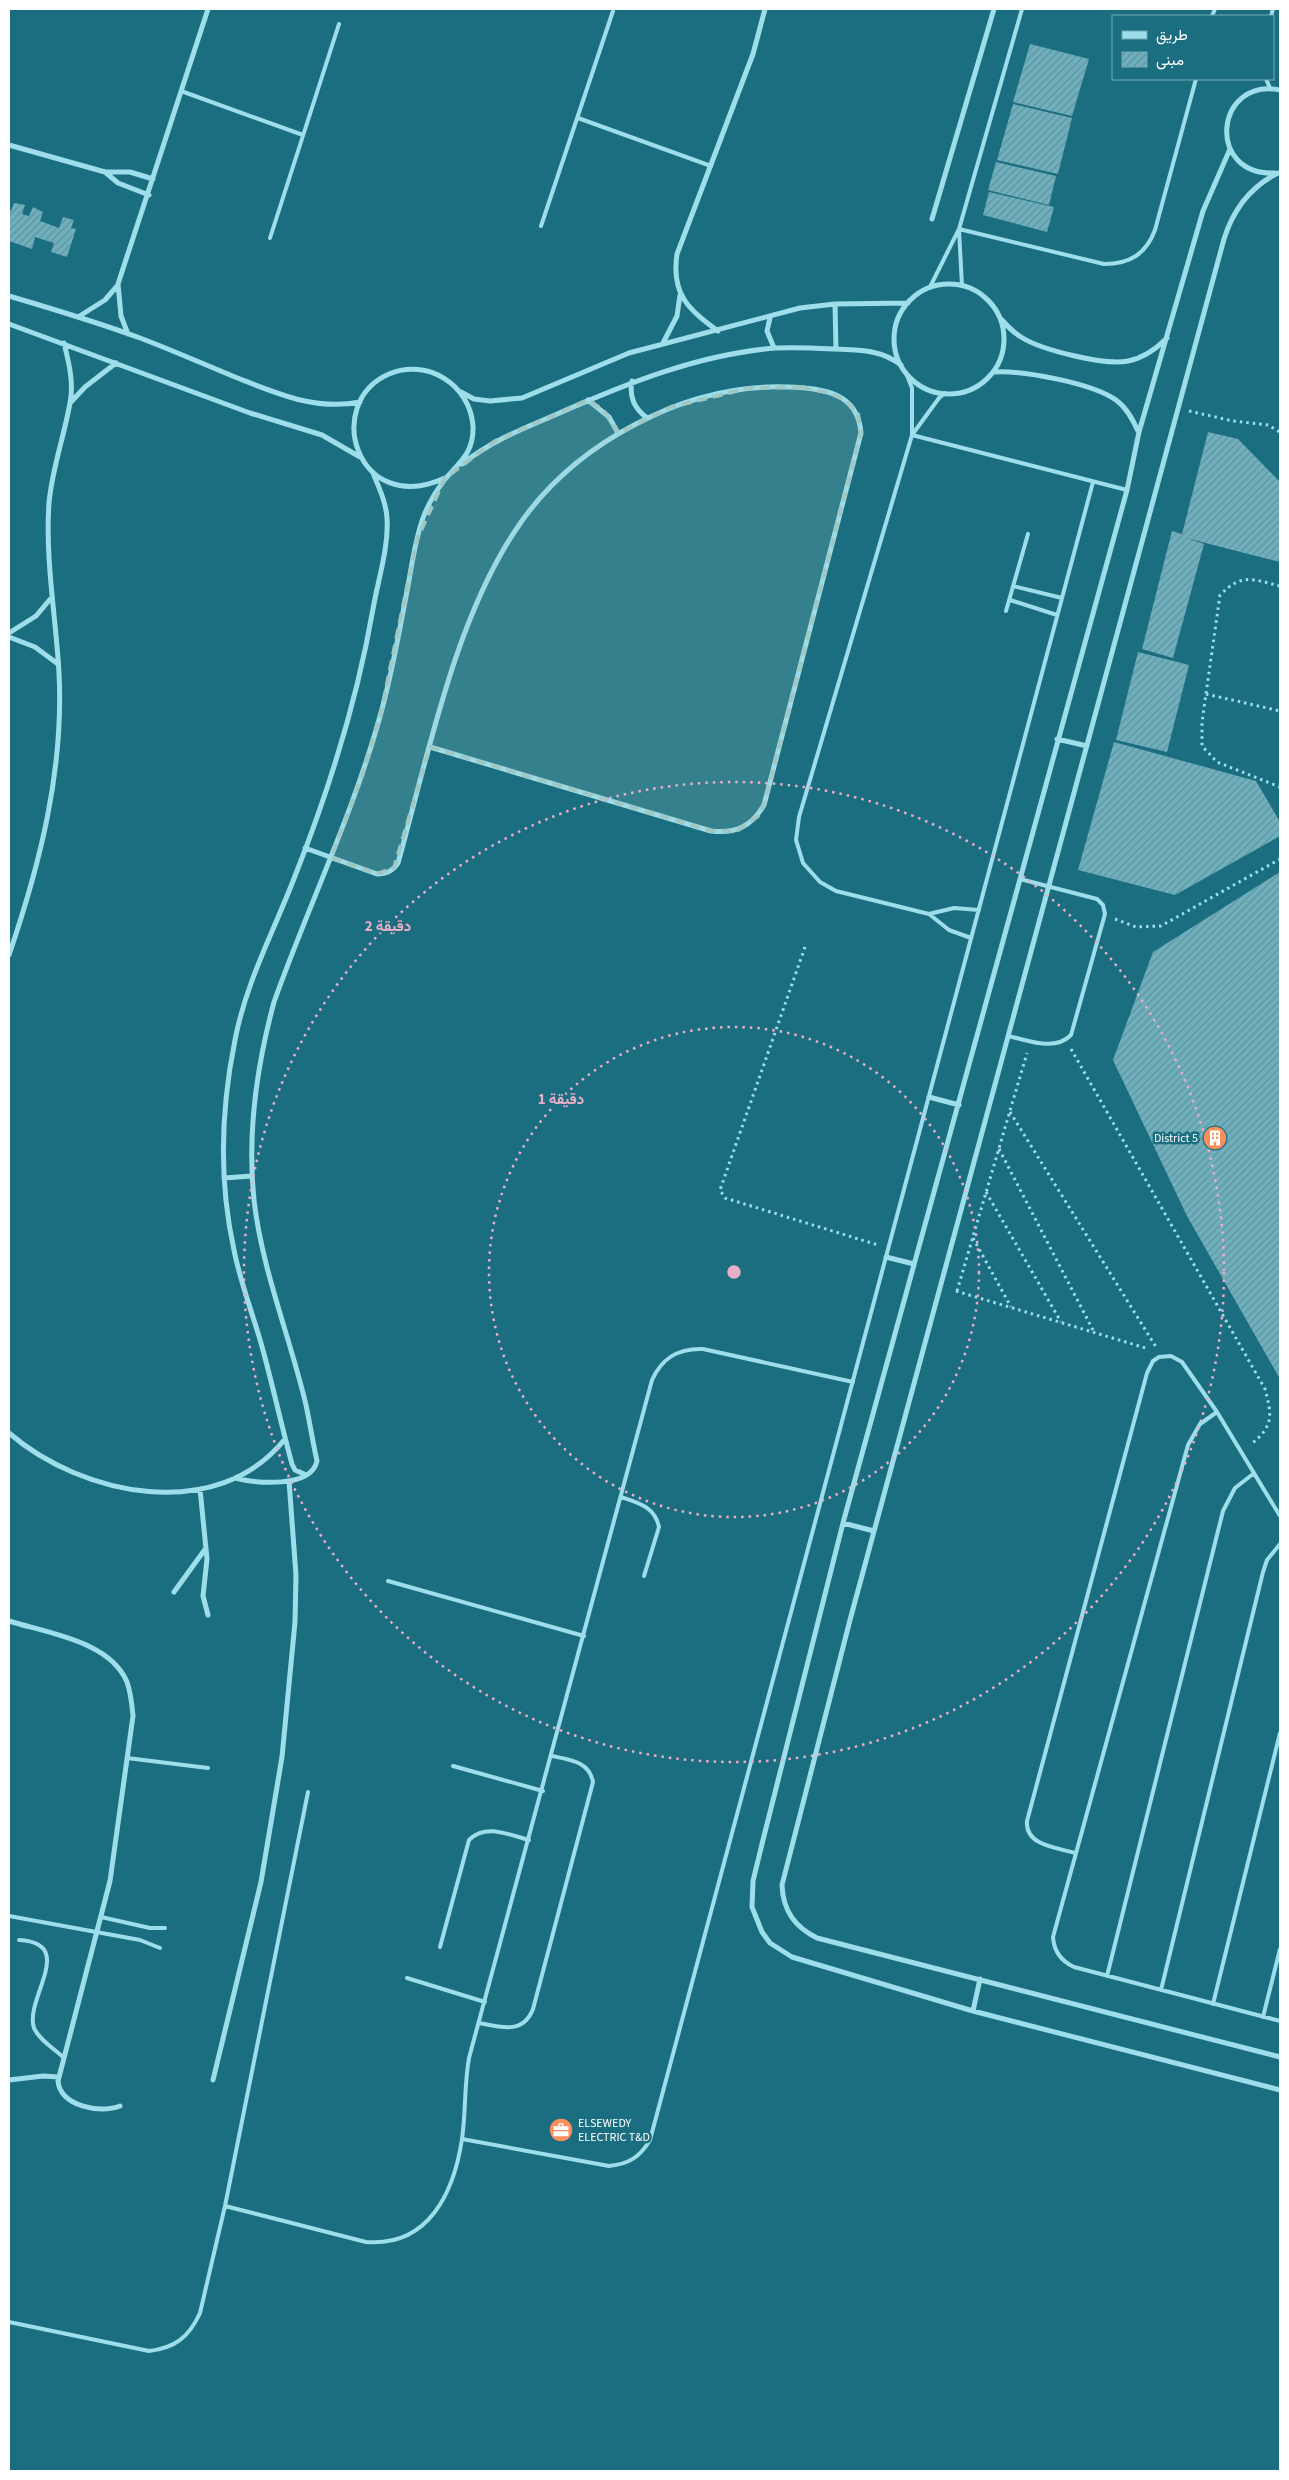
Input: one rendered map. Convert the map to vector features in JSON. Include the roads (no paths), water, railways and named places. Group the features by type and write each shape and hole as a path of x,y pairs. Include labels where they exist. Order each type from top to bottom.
{"street":[{"path":"78,317 99,304 118,284 149,195 208,9"},
{"path":"718,331 691,308 680,295 676,281 678,254 753,54 765,9"},
{"path":"932,219 994,9"},
{"path":"1279,172 1263,173 1250,169 1238,161 1230,149 1226,135 1227,120 1233,107 1243,97 1256,90 1270,88 1280,90"},
{"path":"9,145 105,172 130,172 153,179"},
{"path":"1230,149 1203,211 1168,338 1138,432 1126,490 843,1523 753,1881 752,1908 762,1932 770,1943 792,1957 973,2011 1280,2090"},
{"path":"105,172 118,183 149,195"},
{"path":"1279,172 1251,191 1238,208 1228,226 874,1531 782,1885 783,1897 792,1919 799,1927 817,1938 1280,2057"},
{"path":"118,284 121,316 128,334"},
{"path":"1000,318 1004,346 993,372 971,389 945,394 924,387 906,373 901,365 895,349 894,333 899,317 908,303 918,293 930,287 944,284 962,286 978,292 991,303 1000,318 1010,328 1033,344 1108,362 1126,362 1149,354 1168,338"},
{"path":"663,343 675,321 680,295"},
{"path":"9,296 128,334 286,396 322,405 360,402"},
{"path":"306,1474 294,1470 234,1252 226,1211 224,1178 225,1119 235,1040 257,964 305,848 345,733 369,633 387,530 384,502 373,473 361,458 355,440 354,420 360,402 372,386 388,375 407,369 427,370 445,378 460,391 474,399 490,401 522,398 629,353 663,343 770,318 800,308 835,304 908,303"},
{"path":"835,304 836,349"},
{"path":"770,318 767,331 774,348"},
{"path":"9,324 250,413 322,435 361,458"},
{"path":"9,955 28,900 56,774 60,732 58,664 49,547 49,503 54,471 71,402 69,364 64,343"},
{"path":"373,473 390,483 408,488 428,486 445,478 495,441 588,400 632,382 731,355 774,348 836,349 881,352 901,365"},
{"path":"71,402 84,387 116,363"},
{"path":"993,372 1035,374 1107,395 1127,410 1138,432"},
{"path":"632,382 632,398 640,413 647,418"},
{"path":"305,848 377,874 389,872 398,863 430,747 445,694 483,590 514,531 552,486 573,466 618,434 647,418 671,407 705,396 749,388 775,386 802,387 838,396 853,406 860,423 861,433 764,805 758,816 737,831 724,833 711,831 430,747"},
{"path":"460,391 470,409 473,428 470,448 460,466"},
{"path":"588,400 609,417 618,434"},
{"path":"235,1478 253,1483 289,1481 312,1472 317,1461 306,1405 265,1259 252,1176 254,1115 264,1038 288,963 363,773 382,708 417,539 423,518 445,478"},
{"path":"9,633 36,616 52,597"},
{"path":"9,638 36,647 58,664"},
{"path":"1057,739 1087,746"},
{"path":"929,1097 959,1105"},
{"path":"224,1178 252,1176"},
{"path":"886,1257 914,1264"},
{"path":"9,1433 37,1453 65,1469 106,1484 154,1492 200,1489 235,1478 268,1458 285,1439"},
{"path":"213,2080 261,1882 282,1758 295,1622 296,1575 289,1481"},
{"path":"200,1489 207,1548 207,1568 203,1596 208,1615"},
{"path":"843,1523 874,1531"},
{"path":"174,1592 207,1548"},
{"path":"9,1621 94,1648 107,1655 119,1668 127,1682 133,1716 116,1849 101,1917 59,2077 58,2088 72,2102 106,2110 120,2106"},
{"path":"973,2011 980,1980"},
{"path":"9,2080 43,2076 59,2077"}],"lane":[{"path":"930,287 959,229 1022,9"},
{"path":"541,226 613,11"},
{"path":"270,238 338,24"},
{"path":"959,229 1104,264 1117,264 1136,257 1151,241 1155,230 1196,80"},
{"path":"1266,80 1270,88"},
{"path":"181,91 303,135"},
{"path":"578,118 711,166"},
{"path":"959,229 962,286"},
{"path":"906,373 912,388 912,435 799,817 796,840 798,851 810,874 836,891 929,914 949,930 971,938"},
{"path":"912,435 939,398 945,394"},
{"path":"912,435 1126,490"},
{"path":"462,2139 609,2166 622,2165 634,2160 644,2151 650,2140 1093,482"},
{"path":"1006,611 1028,534"},
{"path":"1013,586 1062,598"},
{"path":"1010,600 1057,615"},
{"path":"1008,1036 1051,1045 1066,1040 1074,1028 1105,914 1103,905 1097,899 1020,879"},
{"path":"929,914 954,908 979,910"},
{"path":"225,2206 366,2242 384,2243 396,2240 419,2228 438,2210 452,2178 462,2139 464,2089 479,2023 543,1791 652,1380 660,1366 672,1355 692,1349 703,1349 853,1382"},
{"path":"1076,1853 1038,1842 1030,1834 1027,1821 1147,1373 1153,1361 1159,1357 1171,1356 1182,1362 1217,1412 1240,1453 1280,1516"},
{"path":"1217,1412 1200,1424 1188,1445 1053,1937 1060,1957 1066,1964 1280,2022"},
{"path":"1106,1976 1223,1511 1235,1488 1253,1474"},
{"path":"621,1497 646,1506 658,1521 659,1527 644,1576"},
{"path":"1161,1990 1263,1572 1267,1560 1280,1544"},
{"path":"388,1581 584,1636"},
{"path":"1213,2004 1280,1733"},
{"path":"479,2023 515,2028 527,2020 533,2010 593,1782 592,1775 584,1766 552,1756"},
{"path":"127,1758 208,1768"},
{"path":"453,1766 543,1791"},
{"path":"9,2322 149,2352 166,2349 174,2345 193,2329 200,2314 225,2206 308,1792"},
{"path":"440,1947 470,1840 480,1832 487,1830 529,1840"},
{"path":"9,1916 147,1942 160,1948"},
{"path":"101,1917 150,1928 165,1928"},
{"path":"19,1940 34,1941 45,1951 47,1965 33,2022 38,2034 64,2058"},
{"path":"1263,2017 1280,1949"},
{"path":"407,1978 485,2002"}],"place":[{"name":"District 5","path":"1215,1138"},
{"name":"ELSEWEDY ELECTRIC T&D","path":"561,2130"}]}
